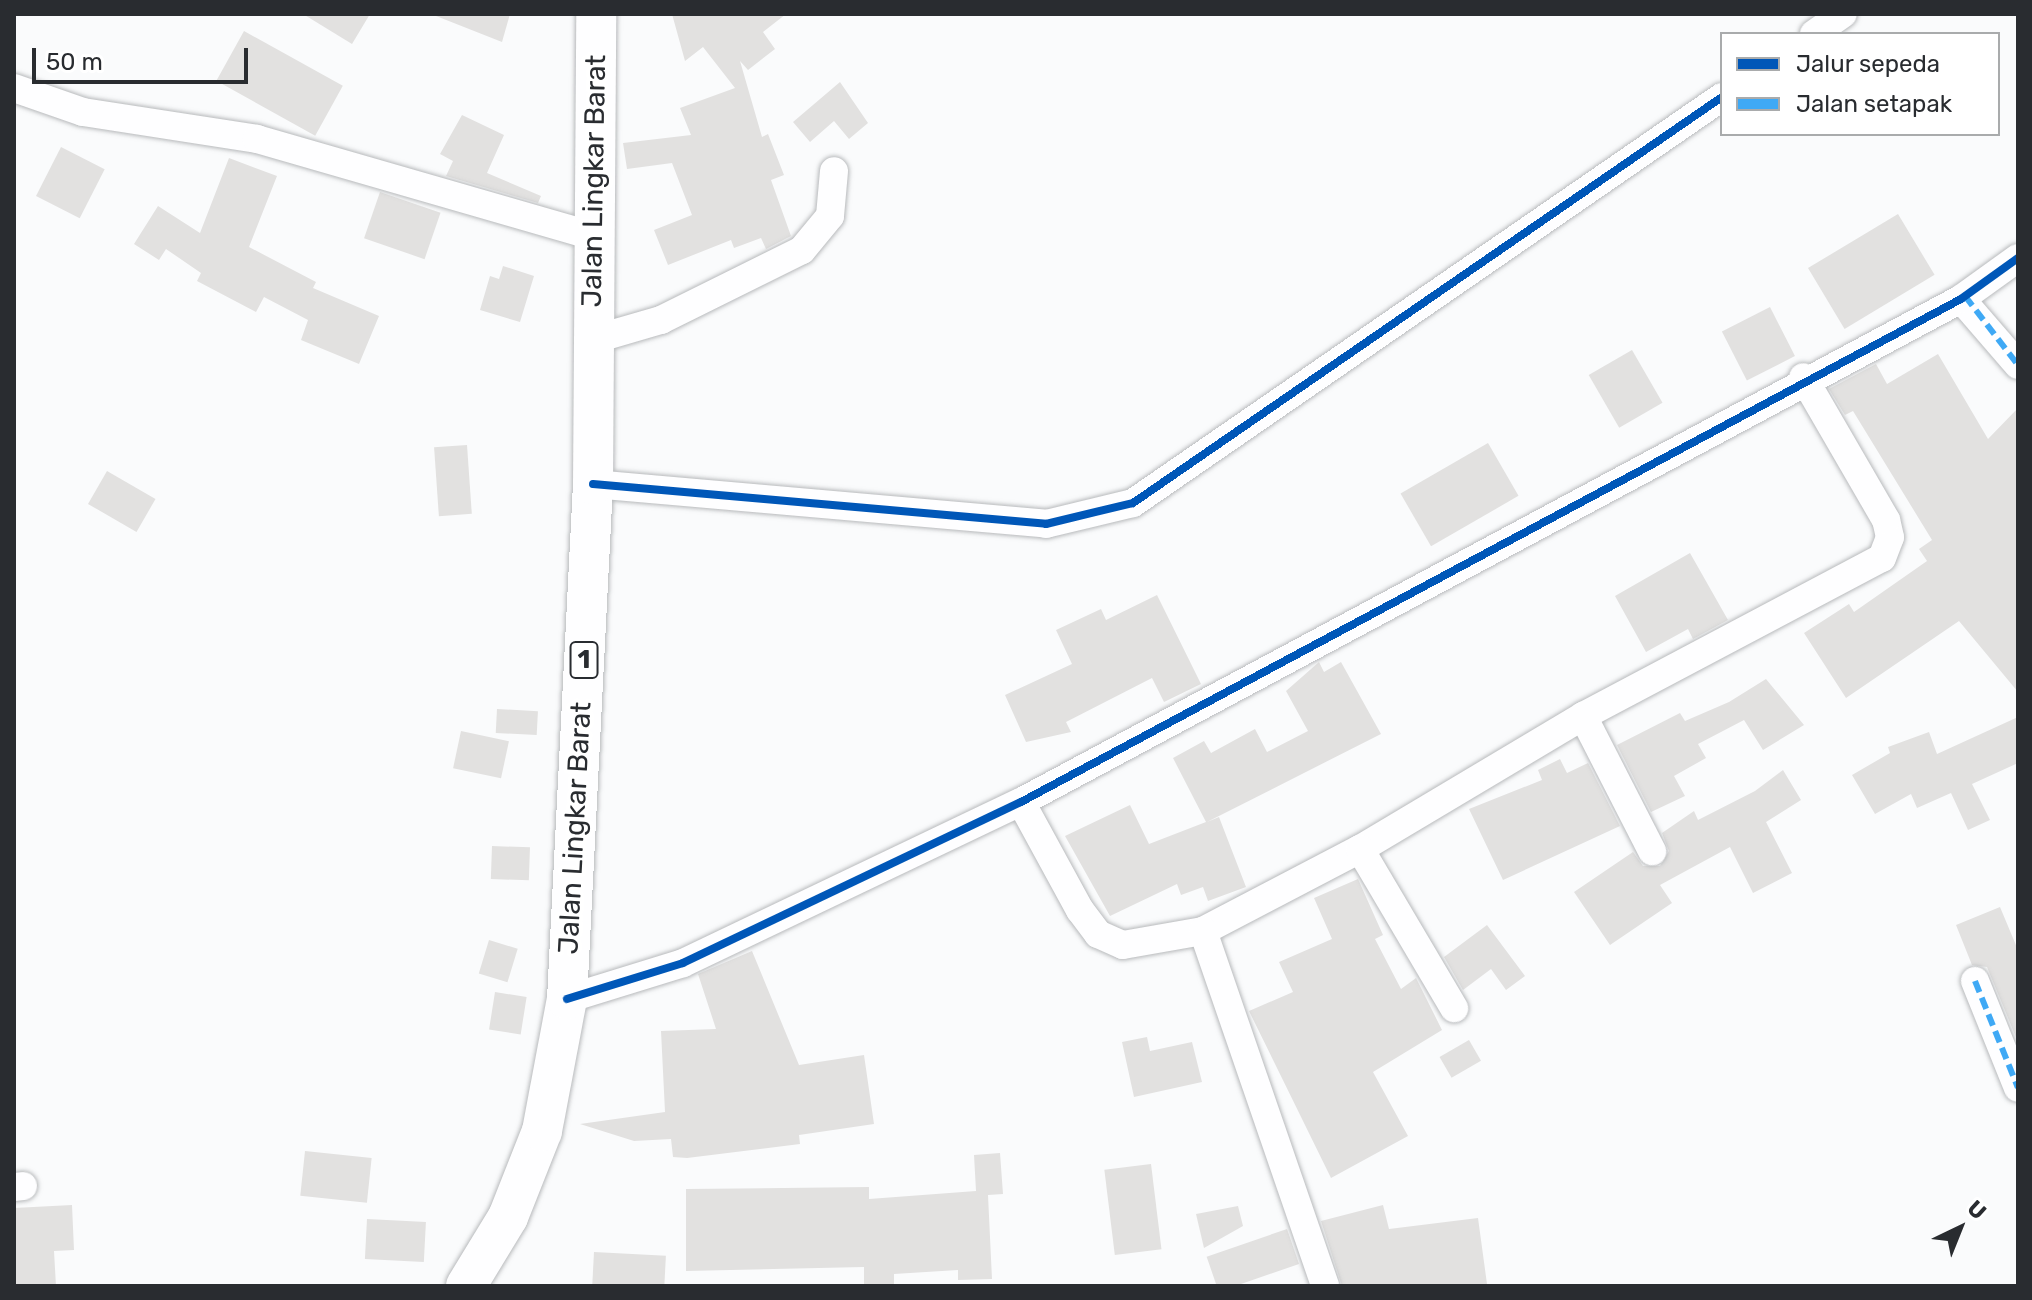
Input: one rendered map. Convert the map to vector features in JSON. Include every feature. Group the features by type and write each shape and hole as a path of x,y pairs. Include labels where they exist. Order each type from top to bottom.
{"highway":[{"name":"Jalan Lingkar Barat","path":"466,1286 508,1217 542,1131 567,999 593,484 596,14"}],"street":[{"path":"1817,32 1843,14"},
{"path":"14,88 83,112 257,139 596,237"},
{"path":"593,484 1046,524 1133,503 1720,98"},
{"path":"592,340 661,320 802,250 830,216 834,171"},
{"path":"567,999 683,963 1021,802 1803,377 1961,299 2018,258"},
{"path":"1961,299 2018,365"},
{"path":"1021,802 1098,934 1123,945 1203,931 1360,849 1583,716 1882,558 1890,537 1886,520 1803,377"},
{"path":"1583,716 1652,851"},
{"path":"1360,849 1454,1008"},
{"path":"1203,931 1325,1286"},
{"path":"1975,981 2018,1088"}],"building":[{"path":"303,14 370,14 352,44"},
{"path":"431,14 510,14 502,42"},
{"path":"672,14 786,14 763,32 775,49 748,70 740,61 762,137 768,134 784,175 771,180 791,236 766,249 761,238 734,248 731,240 668,265 654,230 692,215 672,163 627,169 623,143 691,135 680,108 735,88 703,47 685,61"},
{"path":"244,31 343,86 315,136 216,81"},
{"path":"840,82 868,123 849,139 834,121 810,142 793,122"},
{"path":"462,115 504,135 487,173 541,196 538,203 446,176 453,161 440,154"},
{"path":"61,147 105,169 80,218 36,196"},
{"path":"229,158 277,176 249,247 316,282 313,288 379,316 359,364 301,340 308,320 264,297 256,312 197,281 201,273 166,249 159,260 134,244 158,206 200,233"},
{"path":"380,192 441,213 425,259 364,238"},
{"path":"1898,214 1935,275 1845,329 1808,268"},
{"path":"503,266 534,276 520,322 480,310 490,276 499,279"},
{"path":"1770,307 1795,356 1747,381 1722,332"},
{"path":"1632,350 1662,403 1619,428 1589,375"},
{"path":"1938,354 1988,439 2018,408 2018,692 1959,621 1846,698 1804,633 1849,604 1854,612 1927,561 1919,549 1932,540 1853,411 1845,415 1829,389 1876,364 1887,384"},
{"path":"1488,443 1519,496 1431,546 1401,494"},
{"path":"467,445 472,514 439,516 434,447"},
{"path":"107,471 155,499 136,532 88,504"},
{"path":"1690,553 1728,620 1693,639 1688,629 1646,652 1615,596"},
{"path":"1157,595 1201,684 1164,702 1152,678 1066,722 1071,732 1026,742 1005,695 1072,664 1056,630 1101,609 1106,620"},
{"path":"1319,662 1324,672 1341,662 1381,734 1207,822 1219,817 1246,887 1208,901 1203,887 1181,895 1177,884 1110,916 1065,836 1130,805 1149,844 1206,822 1173,758 1204,741 1211,753 1255,729 1267,752 1308,731 1286,691"},
{"path":"1766,679 1804,725 1763,750 1744,720 1698,744 1706,758 1674,776 1685,796 1651,812 1617,745 1680,713 1685,721 1729,702"},
{"path":"497,709 538,711 537,735 496,733"},
{"path":"2018,717 2018,763 1972,784 1990,820 1968,830 1951,793 1917,808 1911,794 1875,814 1852,775 1890,753 1888,747 1929,732 1937,754"},
{"path":"461,731 509,741 501,778 453,768"},
{"path":"1560,759 1567,773 1588,763 1620,826 1503,880 1469,809 1542,780 1538,770"},
{"path":"1783,770 1801,800 1766,822 1792,873 1753,893 1730,847 1660,885 1672,903 1610,945 1574,892 1633,852 1643,866 1660,866 1669,851 1662,833 1694,811 1698,820 1755,791"},
{"path":"492,846 530,847 529,880 491,879"},
{"path":"1358,879 1383,935 1375,939 1401,989 1416,978 1442,1030 1373,1072 1408,1136 1331,1178 1249,1011 1293,992 1279,962 1332,939 1314,898"},
{"path":"2000,907 2018,950 2018,1042 1987,967 1972,965 1956,925"},
{"path":"1487,925 1525,976 1506,990 1491,969 1463,990 1444,957"},
{"path":"489,940 518,949 507,982 479,973"},
{"path":"752,951 799,1065 864,1055 874,1124 799,1135 800,1144 687,1158 673,1157 671,1139 634,1141 580,1124 665,1112 661,1031 716,1029 698,974"},
{"path":"495,992 527,997 521,1035 489,1030"},
{"path":"1147,1037 1150,1051 1192,1042 1202,1082 1134,1097 1122,1042"},
{"path":"1469,1040 1481,1061 1452,1078 1440,1057"},
{"path":"305,1151 372,1158 367,1203 300,1196"},
{"path":"1000,1153 1003,1194 988,1195 992,1279 958,1280 958,1270 894,1274 894,1286 864,1286 864,1267 686,1271 686,1189 869,1187 869,1199 976,1191 974,1155"},
{"path":"1151,1164 1161,1249 1115,1255 1104,1170"},
{"path":"72,1205 74,1250 54,1251 56,1286 14,1286 14,1208"},
{"path":"1383,1205 1389,1229 1478,1218 1487,1284 1342,1286 1321,1221"},
{"path":"1238,1206 1243,1226 1204,1248 1196,1214"},
{"path":"367,1219 426,1222 424,1262 365,1259"},
{"path":"1287,1229 1299,1264 1235,1286 1217,1286 1207,1257"},
{"path":"594,1252 666,1256 664,1286 592,1286"}],"marked path":[{"path":"1965,296 2018,365"},
{"path":"1975,981 2018,1088"}],"cycle path":[{"path":"593,484 1046,524 1133,503 1720,98"},
{"path":"567,999 683,963 1021,802 1961,299 2018,258"}]}
